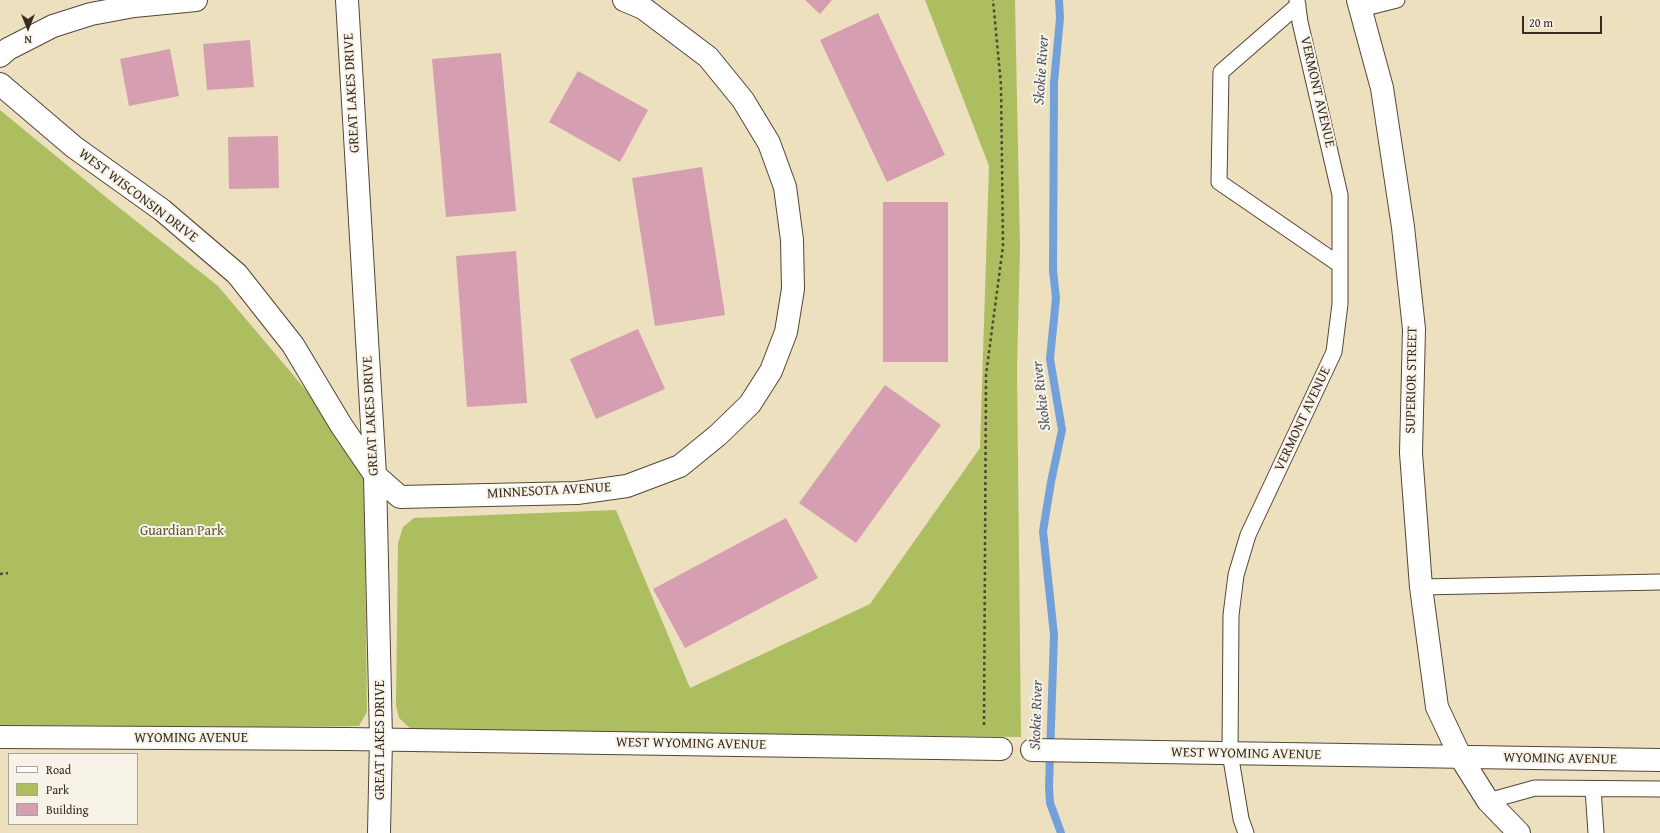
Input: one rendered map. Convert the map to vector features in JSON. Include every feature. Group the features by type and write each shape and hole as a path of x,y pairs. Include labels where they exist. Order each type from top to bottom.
{"street":[{"path":"0,56 8,49 53,26 91,14 134,6 196,0"},
{"name":"GREAT LAKES DRIVE","path":"347,0 375,475 381,739 379,833"},
{"name":"MINNESOTA AVENUE","path":"375,475 400,497 577,492 627,486 680,466 718,435 750,404 771,370 786,332 793,289 792,240 785,187 769,143 743,100 708,57 643,8 624,0"},
{"name":"SUPERIOR STREET","path":"1360,4 1382,88 1403,227 1414,329 1411,453 1421,587 1437,707 1460,758 1488,801 1519,833"},
{"name":"WEST WISCONSIN DRIVE","path":"0,84 74,147 162,210 237,274 293,345 341,425 375,475"},
{"name":"WYOMING AVENUE","path":"0,737 381,739"},
{"name":"WEST WYOMING AVENUE","path":"381,739 1001,749"},
{"name":"WEST WYOMING AVENUE","path":"1032,750 1460,758"},
{"name":"WYOMING AVENUE","path":"1460,758 1660,760"}],"lane":[{"path":"1360,4 1397,0"},
{"path":"1297,3 1221,72 1219,182 1340,265"},
{"name":"VERMONT AVENUE","path":"1246,833 1241,819 1230,753 1231,616 1236,575 1248,535 1334,352 1340,304 1340,194 1297,3"},
{"path":"1421,587 1660,582"},
{"path":"1488,801 1535,788 1660,789"},
{"path":"1593,789 1596,833"}],"path":[{"path":"984,730 986,375 1003,246 1001,85 993,0"},
{"path":"0,574 8,574"}],"green space":[{"path":"925,0 1015,0 1020,247 1017,369 1021,737 412,730 399,718 396,706 398,543 403,527 414,518 616,510 690,688 870,604 980,448 989,166"},
{"name":"Guardian Park","path":"0,110 107,198 218,286 364,459 367,712 359,726 267,727 0,725"}],"building":[{"path":"805,0 832,0 820,14"},
{"path":"878,13 945,155 887,182 820,40"},
{"path":"250,40 254,87 207,90 203,44"},
{"path":"170,49 179,96 129,106 120,59"},
{"path":"501,53 516,211 446,217 432,59"},
{"path":"578,71 648,110 620,162 549,122"},
{"path":"278,136 279,188 229,189 228,137"},
{"path":"702,167 725,315 655,326 632,178"},
{"path":"883,202 948,202 948,362 883,362"},
{"path":"516,251 527,403 467,407 456,256"},
{"path":"638,329 665,389 596,419 570,359"},
{"path":"885,385 941,425 856,543 799,503"},
{"path":"786,518 818,578 685,648 653,589"}],"waterway":[{"name":"Skokie River","path":"1059,0 1060,18 1054,83 1053,270 1056,298 1050,359 1062,430 1043,531 1054,635 1049,786 1050,803 1061,833"}]}
